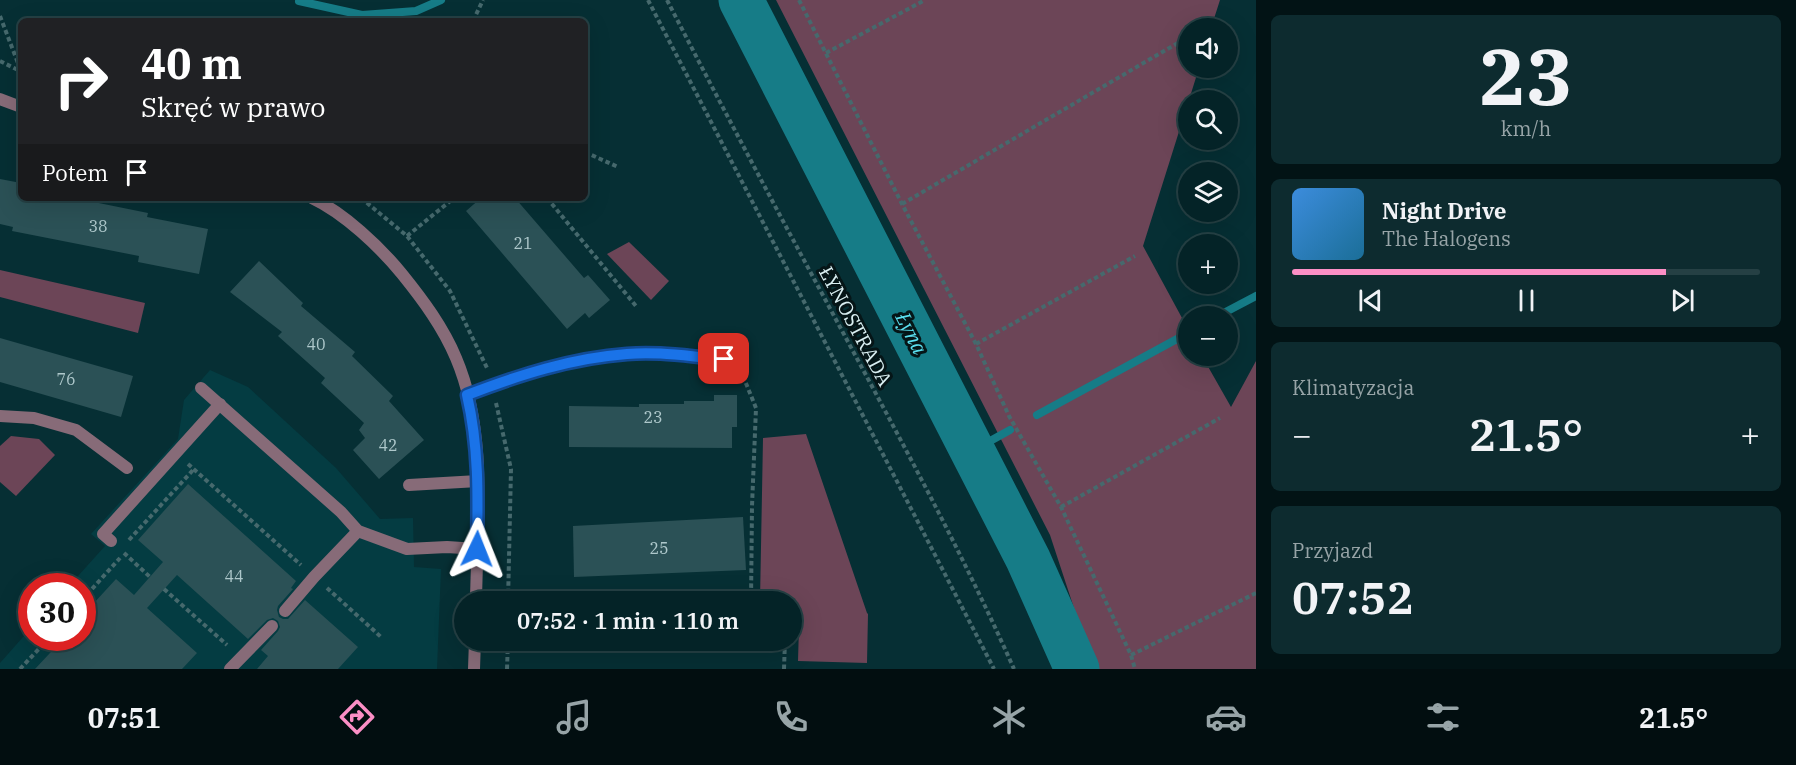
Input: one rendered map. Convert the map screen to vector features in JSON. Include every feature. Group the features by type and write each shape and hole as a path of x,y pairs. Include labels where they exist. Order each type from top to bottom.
{"street":[{"path":"0,99 18,106"},
{"path":"317,201 339,215 390,260 436,320 456,358 474,425 478,481 476,591"},
{"path":"467,395 567,362 628,354 743,360"},
{"path":"201,388 341,512 358,531 407,549 447,547 477,549"},
{"path":"119,548 103,534 220,404"},
{"path":"0,416 34,417 76,430 127,468"},
{"path":"409,485 478,481"},
{"path":"285,611 358,531"},
{"path":"230,669 272,626"},
{"path":"474,669 475,651"}],"path":[{"path":"474,18 483,0"},
{"path":"648,0 994,669"},
{"name":"ŁYNOSTRADA","path":"667,0 904,446 992,618 1014,669"},
{"path":"798,0 1010,416 1061,507 1131,654 1135,669"},
{"path":"826,53 925,0"},
{"path":"0,16 18,64"},
{"path":"902,204 1178,43"},
{"path":"0,61 18,70"},
{"path":"588,153 618,167"},
{"path":"407,236 450,201"},
{"path":"549,201 636,306"},
{"path":"975,344 1135,256"},
{"path":"742,376 756,408 750,591"},
{"path":"1061,507 1220,417"},
{"path":"185,462 306,570"},
{"path":"96,580 119,548 193,470"},
{"path":"119,548 150,577"},
{"path":"320,582 381,637"},
{"path":"164,590 230,648"},
{"path":"1131,654 1256,594"},
{"path":"20,669 37,651"},
{"path":"507,669 508,651"},
{"path":"784,669 785,651"}],"shaded area":[{"path":"776,0 1220,0 1214,18 1178,18 1178,78 1196,78 1192,90 1178,90 1178,135 1143,246 1178,311 1178,366 1208,366 1231,407 1256,361 1256,669 1094,669 1050,535"},
{"path":"629,242 669,281 651,300 607,254"},
{"path":"0,270 145,303 138,333 0,297"},
{"path":"210,370 248,387 336,468 380,519 413,518 414,567 441,569 437,669 0,669 0,663 18,643 18,651 96,651 96,573 81,573 105,546 91,534 178,439 184,400"},
{"path":"806,434 868,614 867,663 798,661 798,651 802,651 802,591 760,591 763,438"},
{"path":"11,436 39,439 55,455 16,496 0,482 0,446"}],"building":[{"path":"0,179 18,182 18,201 89,201 148,213 147,217 208,229 199,274 138,262 139,256 12,231 13,227 0,224"},
{"path":"478,201 518,201 584,278 588,275 610,300 589,318 585,313 567,329 466,211"},
{"path":"259,261 303,303 301,306 355,352 352,356 393,396 389,401 424,440 379,479 353,450 365,438 359,430 364,423 321,383 325,378 278,336 282,332 230,292"},
{"path":"0,338 133,376 121,417 0,382"},
{"path":"714,395 737,395 737,427 732,427 732,448 569,447 569,406 639,407 639,404 684,404 684,401 714,401"},
{"path":"188,484 296,581 291,588 293,589 278,606 279,617 288,619 305,600 358,647 338,669 257,669 268,656 261,650 278,631 280,627 278,621 273,618 267,620 248,639 177,575 147,608 197,653 182,669 35,669 52,651 96,651 96,601 116,579 134,595 163,562 138,540"},
{"path":"743,517 746,570 574,577 573,526"}],"waterway":[{"path":"299,1 362,15 416,11 441,0"},
{"name":"Łyna","path":"741,0 1028,559 1077,669"},
{"path":"1237,306 1256,296"},
{"path":"1037,415 1178,338"},
{"path":"972,451 1010,430"}],"route":[{"path":"477,549 478,481 474,425 467,395 567,362 628,354 724,359"}]}
